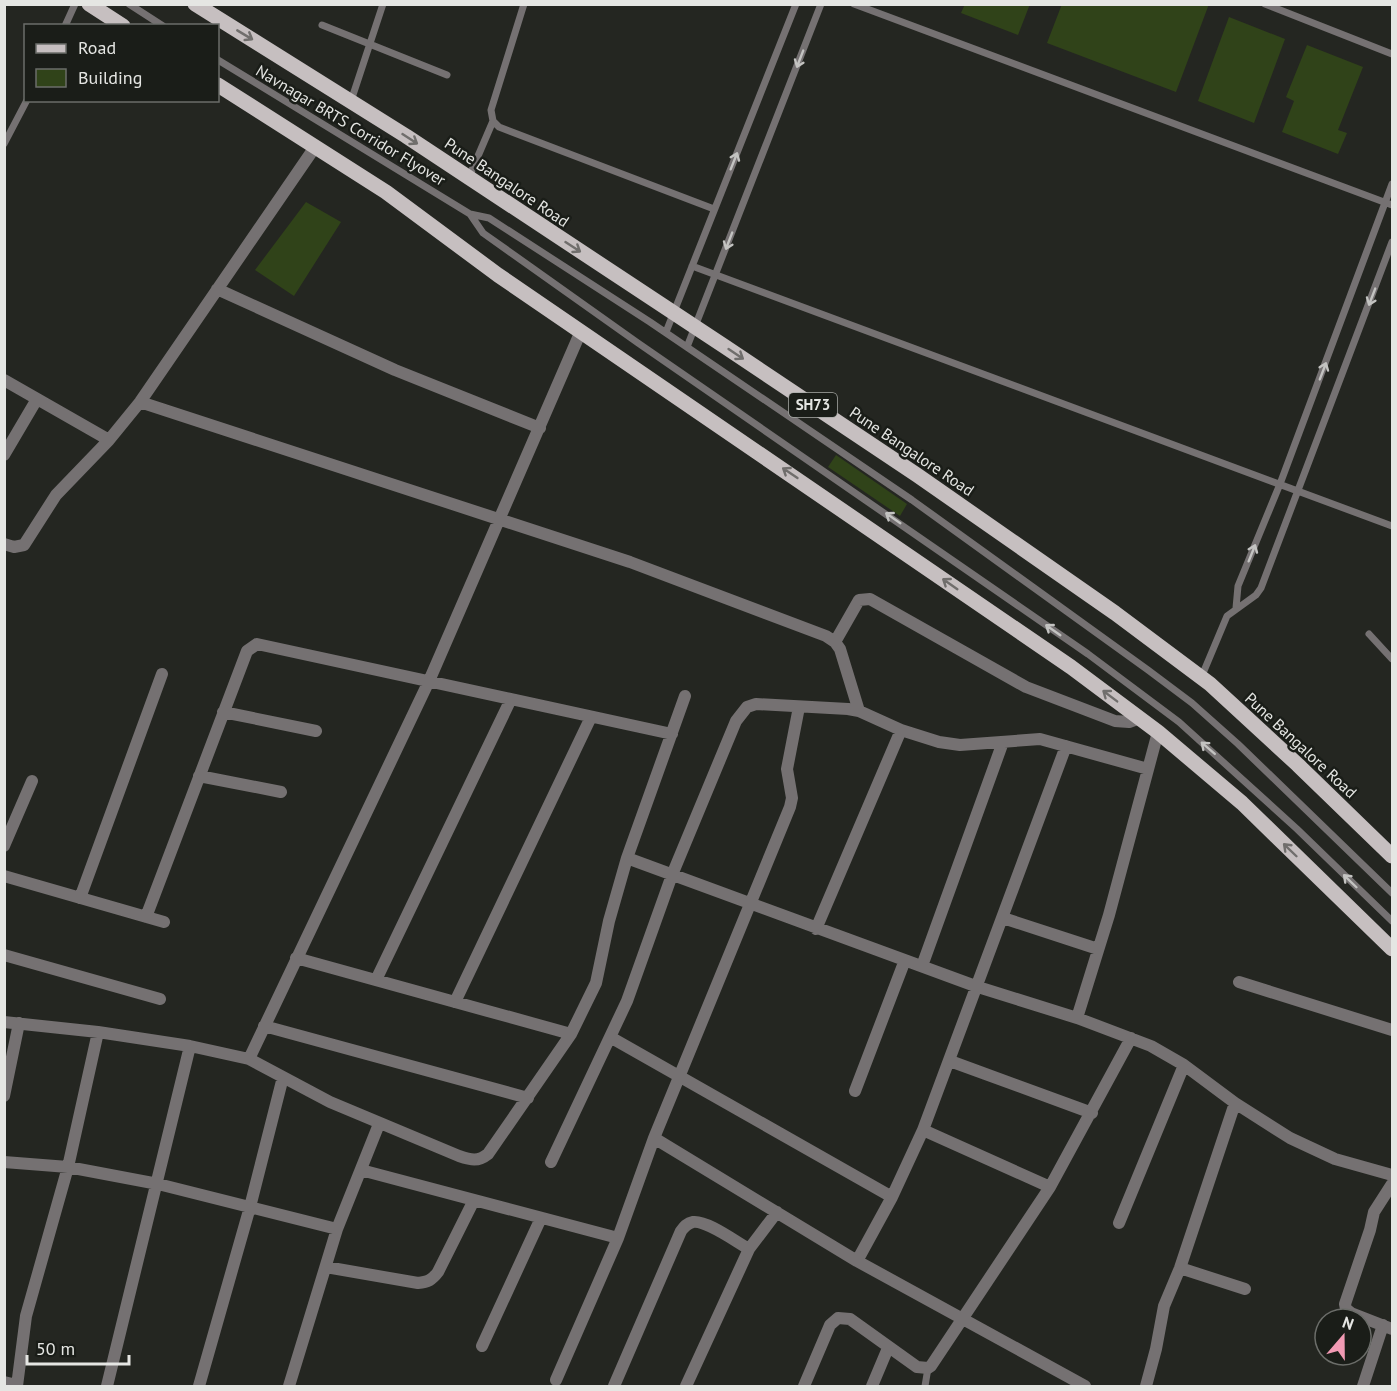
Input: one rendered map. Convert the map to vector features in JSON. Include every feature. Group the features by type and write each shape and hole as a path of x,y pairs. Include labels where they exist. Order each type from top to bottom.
{"main road":[{"path":"89,4 120,24"},
{"name":"Pune Bangalore Road","path":"195,4 351,101 696,328 935,487 1115,613 1201,678 1298,765 1392,856"},
{"path":"219,86 386,192 498,275 1071,667 1158,732 1242,803 1392,949"}],"street":[{"path":"4,544 14,547 24,545 56,495 109,440 140,402 315,147"},
{"path":"217,289 395,370 540,428"},
{"path":"249,1059 429,681 581,331"},
{"path":"4,380 109,440"},
{"path":"4,455 37,399"},
{"path":"140,402 630,562 826,636 835,642 846,662 859,711"},
{"path":"835,642 859,600 870,599 1026,687 1115,721 1129,722 1140,718"},
{"path":"146,917 247,651 257,644 672,734"},
{"path":"80,898 162,674"},
{"path":"4,1022 98,1032 190,1046 249,1059 330,1102 379,1124 459,1156 478,1160 488,1154 571,1034 596,983 609,921 627,858 685,696"},
{"path":"376,980 511,699"},
{"path":"551,1162 627,1001 672,875 741,712 747,707 756,704 859,711 901,730 939,742 960,745 1040,739 1148,769"},
{"path":"556,1380 618,1238 654,1138 790,807 792,798 787,769 799,707"},
{"path":"223,712 316,731"},
{"path":"455,1002 591,717"},
{"path":"816,928 901,730"},
{"path":"1077,1017 1158,732"},
{"path":"922,966 1003,742"},
{"path":"857,1261 892,1197 923,1130 1066,746"},
{"path":"199,776 281,792"},
{"path":"4,846 32,781"},
{"path":"627,858 978,987 1077,1017 1151,1046 1184,1065 1235,1103 1290,1138 1335,1159 1392,1175"},
{"path":"4,876 164,922"},
{"path":"1003,918 1098,949"},
{"path":"4,955 160,999"},
{"path":"296,958 571,1034"},
{"path":"855,1092 905,960"},
{"path":"1239,982 1392,1030"},
{"path":"4,1096 19,1023"},
{"path":"264,1026 528,1098"},
{"path":"13,1384 27,1316 68,1167 98,1032"},
{"path":"610,1037 892,1197"},
{"path":"804,1386 831,1324 838,1318 850,1319 917,1367 928,1368 963,1320 1050,1187 1131,1038"},
{"path":"107,1386 190,1046"},
{"path":"950,1061 1092,1113"},
{"path":"1119,1223 1184,1065"},
{"path":"199,1386 250,1207 283,1077"},
{"path":"1146,1386 1164,1306 1180,1268 1235,1103"},
{"path":"289,1386 338,1230 379,1124"},
{"path":"923,1130 1050,1187"},
{"path":"654,1138 857,1261 1085,1386"},
{"path":"4,1162 68,1167 158,1184 338,1230"},
{"path":"361,1170 618,1238"},
{"path":"1363,1386 1388,1327 1351,1313 1346,1309 1345,1304 1374,1212 1392,1184"},
{"path":"326,1267 418,1283 433,1279 474,1200"},
{"path":"686,1386 749,1249 777,1212"},
{"path":"482,1346 541,1218"},
{"path":"614,1386 681,1231 687,1224 693,1222 708,1226 749,1249"},
{"path":"1180,1268 1245,1288"},
{"path":"872,1386 888,1347"}],"lane":[{"path":"66,24 75,4"},
{"path":"129,4 160,24"},
{"path":"351,101 383,4"},
{"path":"524,4 490,110 493,121 499,127 714,209"},
{"path":"666,332 796,4"},
{"path":"687,347 821,4"},
{"path":"854,4 1389,203"},
{"path":"1265,4 1392,54"},
{"path":"322,26 447,75"},
{"name":"Navnagar BRTS Corridor Flyover","path":"219,61 470,214"},
{"path":"4,144 26,102"},
{"path":"469,178 493,121"},
{"path":"1236,608 1238,586 1389,203 1392,184"},
{"path":"470,214 489,218 666,332 951,527 1184,696 1238,744 1392,893"},
{"path":"470,214 483,233 1088,654 1170,715 1239,775 1392,921"},
{"path":"1201,678 1227,616 1256,595 1261,588 1392,243"},
{"path":"692,266 1392,526"},
{"path":"1369,634 1392,659"},
{"path":"925,1386 928,1368"}],"building":[{"path":"965,4 1030,4 1018,35 961,13"},
{"path":"1062,4 1209,4 1176,92 1047,43"},
{"path":"1229,17 1285,39 1254,123 1198,101"},
{"path":"1307,45 1363,67 1338,130 1347,133 1338,154 1282,132 1294,101 1286,97"},
{"path":"306,202 341,222 294,296 255,270"},
{"path":"836,455 907,504 900,516 828,467"}]}
